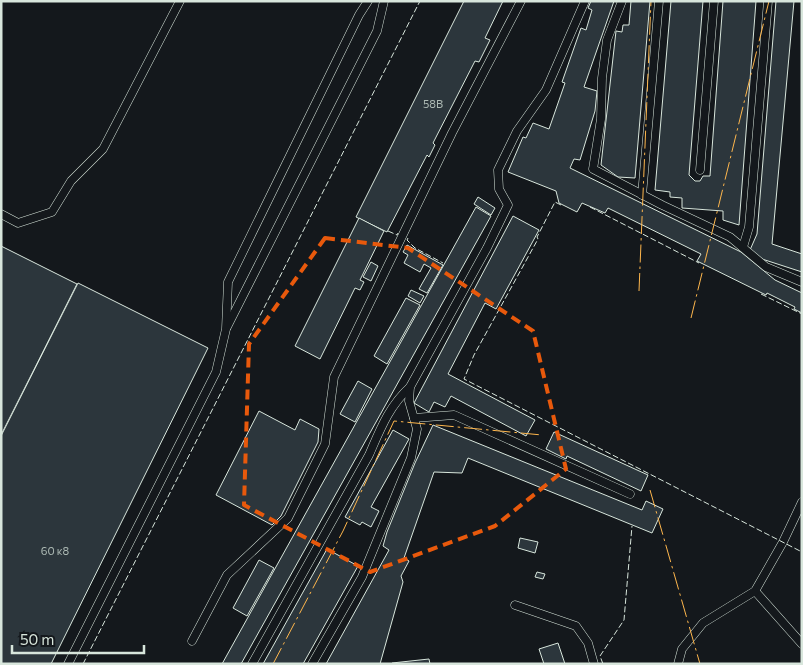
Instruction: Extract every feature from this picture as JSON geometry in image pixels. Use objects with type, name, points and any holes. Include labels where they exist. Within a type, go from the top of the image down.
[{"type":"lane","points":[[1,214],[18,223],[52,212],[70,181],[103,149],[180,1]]},
{"type":"lane","points":[[68,664],[216,372],[226,328],[228,282],[359,15],[368,1]]},
{"type":"lane","points":[[226,328],[377,30],[384,1]]},
{"type":"lane","points":[[192,641],[227,575],[288,518],[325,444],[334,377],[452,133],[521,1]]},
{"type":"lane","points":[[252,664],[369,455],[396,400],[410,387],[488,248],[508,205],[499,189],[498,170],[517,131],[546,90],[585,1]]},
{"type":"lane","points":[[622,1],[607,40],[593,169],[730,237],[743,247],[751,257],[766,267],[802,282]]},
{"type":"lane","points":[[642,194],[659,1]]},
{"type":"lane","points":[[700,170],[714,1]]},
{"type":"lane","points":[[743,247],[749,227],[768,1]]},
{"type":"lane","points":[[312,664],[362,577],[411,458],[417,429],[409,401],[410,387]]},
{"type":"lane","points":[[414,418],[454,415],[630,494]]},
{"type":"lane","points":[[678,664],[682,649],[703,623],[755,591],[783,542],[802,502]]},
{"type":"lane","points":[[755,591],[802,644]]},
{"type":"lane","points":[[515,605],[576,626],[588,643],[594,664]]},
{"type":"highlighted area","points":[[325,238],[408,248],[533,331],[566,469],[495,526],[370,572],[244,505],[249,344]]},
{"type":"building","points":[[464,1],[503,1],[485,38],[490,40],[479,62],[475,61],[433,143],[435,145],[429,157],[427,155],[387,232],[356,217]]},
{"type":"building","points":[[591,1],[614,1],[584,87],[597,91],[595,111],[580,160],[574,159],[570,168],[741,252],[775,280],[802,293],[802,313],[794,309],[795,307],[767,293],[766,295],[697,261],[701,254],[608,208],[605,213],[582,203],[577,212],[559,203],[556,191],[508,172],[523,137],[526,138],[533,123],[549,129],[565,83],[562,82],[581,28],[586,30],[592,10],[588,8]]},
{"type":"building","points":[[631,1],[650,1],[635,178],[618,177],[601,165],[616,31],[622,32],[623,25],[629,25]]},
{"type":"building","points":[[671,1],[703,1],[689,175],[695,181],[700,181],[703,176],[710,176],[723,1],[756,1],[739,225],[723,220],[723,211],[682,208],[682,198],[670,197],[670,192],[655,190]]},
{"type":"building","points":[[776,1],[794,1],[772,244],[802,254],[802,272],[762,259],[750,250],[757,234]]},
{"type":"building","points":[[478,197],[495,208],[491,215],[474,204]]},
{"type":"building","points":[[476,207],[491,216],[241,664],[222,664]]},
{"type":"building","points":[[513,216],[539,230],[496,309],[485,303],[448,374],[535,420],[526,436],[451,396],[445,407],[434,402],[429,412],[414,403]]},
{"type":"building","points":[[359,218],[384,231],[360,280],[364,282],[360,290],[355,288],[320,359],[295,346]]},
{"type":"building","points":[[407,245],[443,265],[427,293],[419,289],[431,268],[424,264],[420,272],[404,263],[408,255],[403,252]]},
{"type":"building","points":[[1,246],[77,284],[1,435]]},
{"type":"building","points":[[371,262],[378,266],[371,281],[363,277]]},
{"type":"building","points":[[78,283],[208,348],[51,664],[1,664],[1,436]]},
{"type":"building","points":[[411,290],[424,296],[420,303],[408,296]]},
{"type":"building","points":[[406,298],[420,305],[387,364],[374,356]]},
{"type":"building","points":[[358,381],[372,389],[355,422],[340,414]]},
{"type":"building","points":[[259,411],[295,430],[300,419],[319,429],[318,442],[281,516],[272,525],[216,495]]},
{"type":"building","points":[[433,425],[642,510],[646,501],[663,509],[652,533],[468,458],[462,473],[434,472],[404,558],[409,561],[401,576],[403,582],[380,664],[326,664],[389,550],[383,546],[387,532],[415,463]]},
{"type":"building","points":[[393,430],[409,439],[371,507],[379,511],[371,527],[362,522],[360,525],[345,517]]},
{"type":"building","points":[[554,432],[648,475],[641,491],[567,456],[566,459],[546,449]]},
{"type":"building","points":[[520,538],[538,542],[535,553],[518,548]]},
{"type":"building","points":[[327,549],[358,566],[303,664],[263,664]]},
{"type":"building","points":[[259,560],[274,568],[247,616],[233,608]]},
{"type":"building","points":[[537,572],[545,574],[543,579],[535,577]]},
{"type":"building","points":[[558,643],[565,664],[544,664],[539,649]]},
{"type":"building","points":[[429,659],[430,664],[392,664],[392,663]]},
{"type":"fence","points":[[83,664],[420,1]]},
{"type":"fence","points":[[561,205],[555,202],[537,237],[538,239],[474,355],[464,379],[802,552]]},
{"type":"fence","points":[[590,207],[699,263]]},
{"type":"fence","points":[[388,231],[397,235],[398,233]]},
{"type":"fence","points":[[408,238],[407,240],[415,248],[443,263]]},
{"type":"fence","points":[[761,294],[802,314]]},
{"type":"fence","points":[[603,664],[600,656],[624,620],[632,526]]},
{"type":"power","points":[[639,291],[651,1]]},
{"type":"power","points":[[691,318],[769,1]]},
{"type":"power","points":[[273,664],[343,531],[394,421],[542,435]]},
{"type":"power","points":[[650,490],[700,664]]}]
